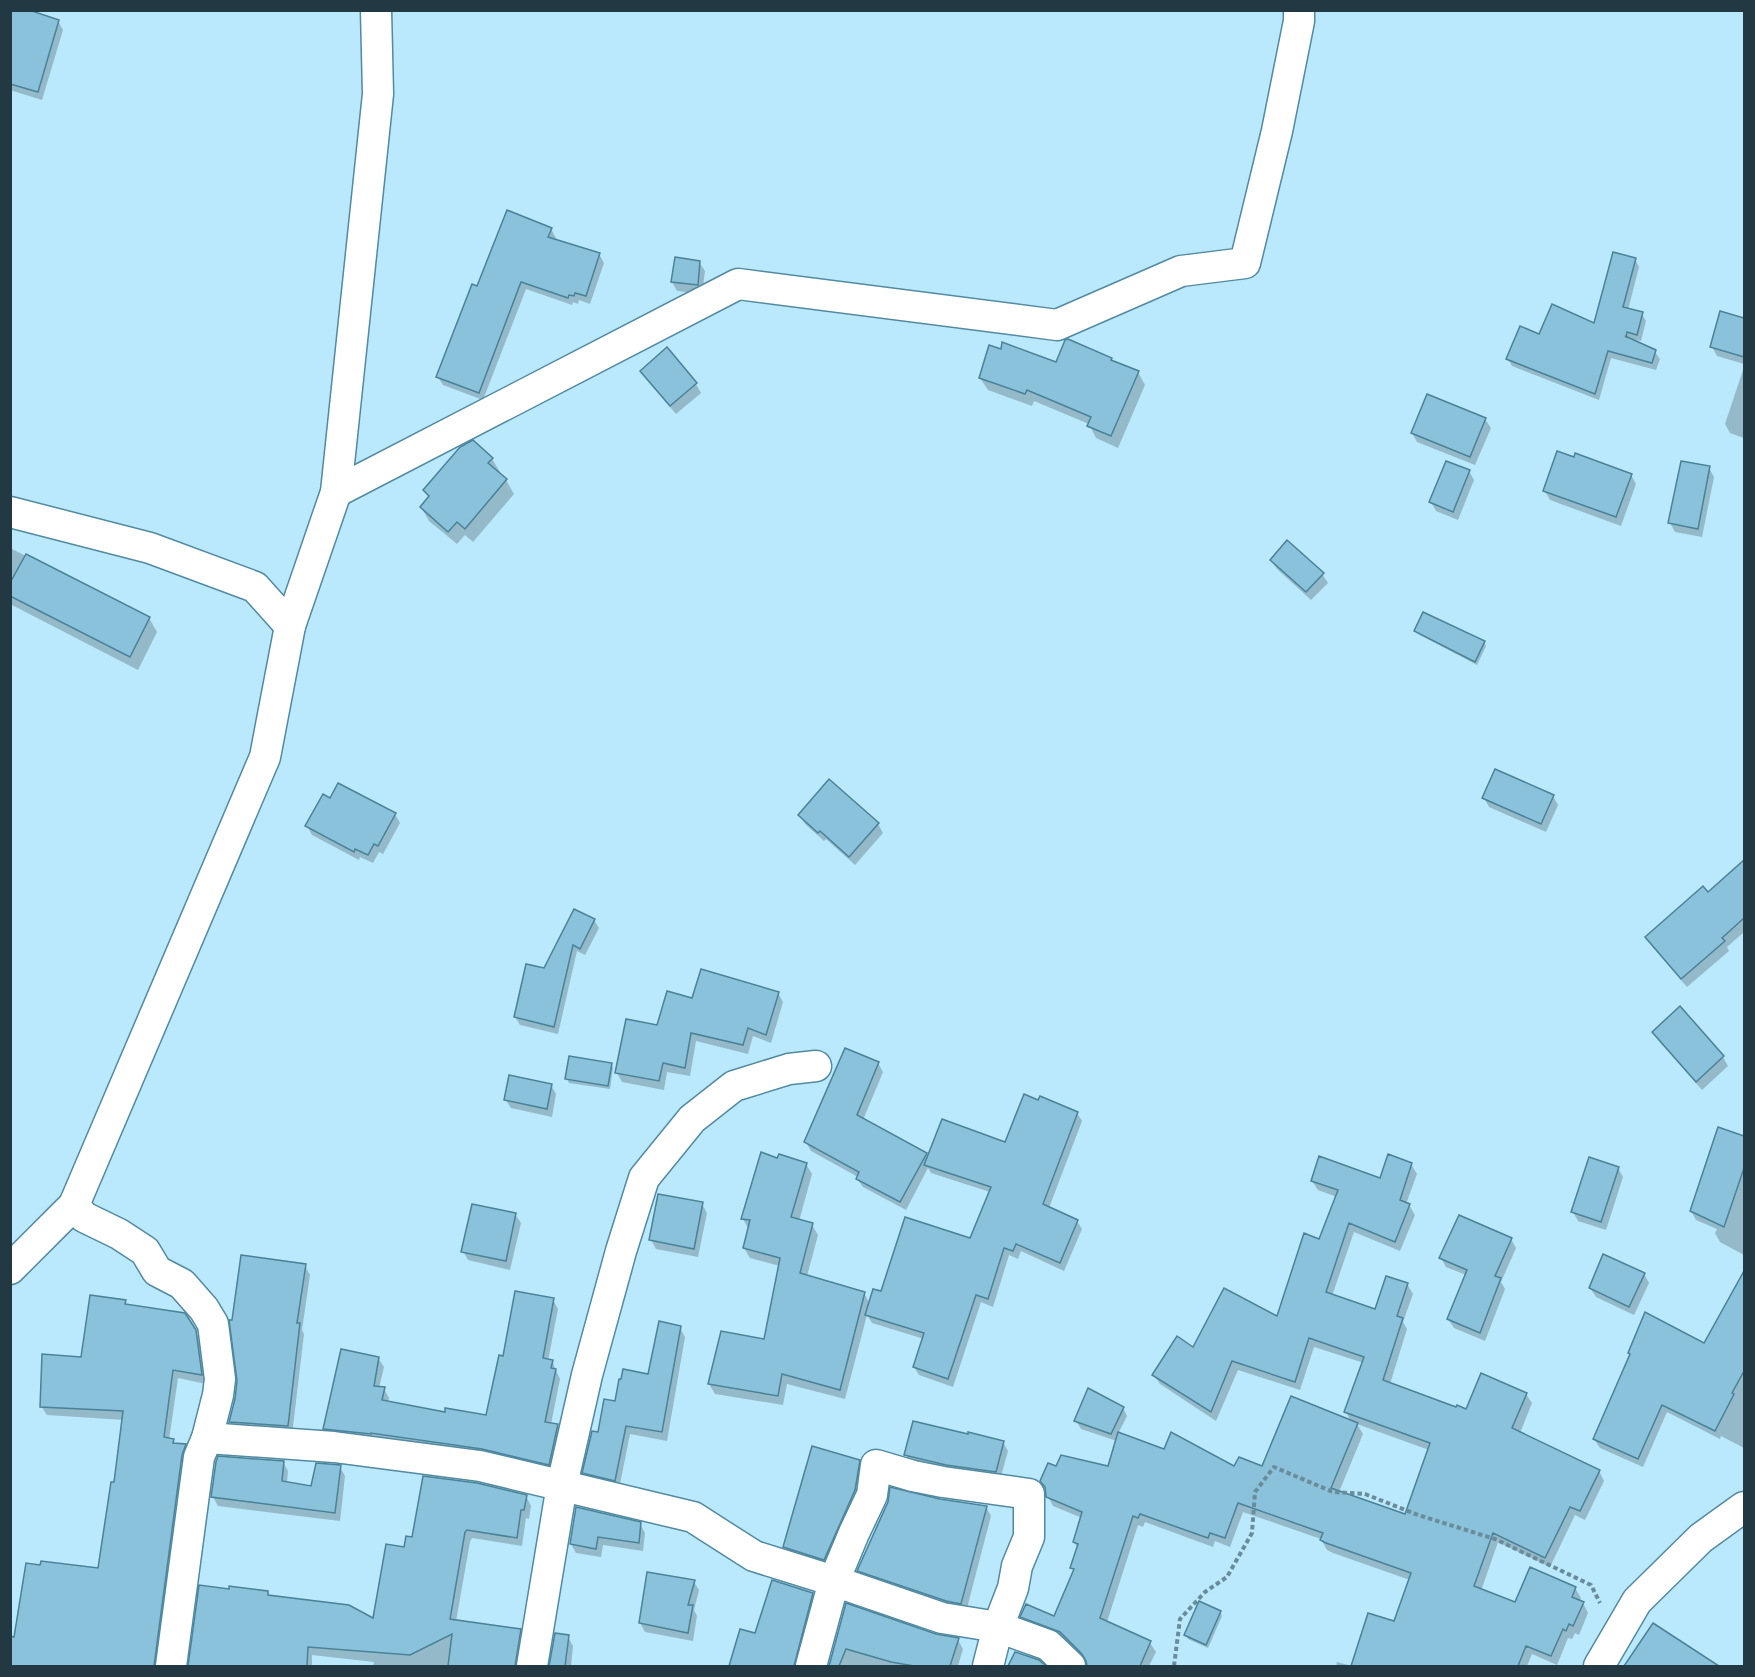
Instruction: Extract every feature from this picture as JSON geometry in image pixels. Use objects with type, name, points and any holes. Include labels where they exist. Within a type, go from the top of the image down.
[{"type":"street","points":[[10,1269],[74,1205],[266,757],[290,626],[336,492],[378,94],[376,10]]},
{"type":"street","points":[[336,492],[738,284],[1057,325],[1181,271],[1245,263],[1277,131],[1299,21],[1299,10]]},
{"type":"street","points":[[10,512],[150,548],[255,587],[290,626]]},
{"type":"street","points":[[532,1666],[562,1485],[590,1364],[644,1178],[692,1119],[734,1086],[789,1069],[816,1066]]},
{"type":"street","points":[[74,1205],[84,1217],[119,1234],[145,1251],[158,1271],[182,1284],[204,1309],[213,1324],[220,1379],[207,1437],[199,1457],[171,1666]]},
{"type":"street","points":[[207,1437],[334,1447],[480,1466],[693,1517],[754,1556],[942,1618],[998,1627],[1048,1645],[1070,1666]]},
{"type":"street","points":[[811,1666],[834,1581],[872,1495],[876,1465],[944,1482],[1029,1494],[1029,1537],[1017,1566],[988,1666]]},
{"type":"street","points":[[1599,1666],[1637,1601],[1701,1538],[1744,1507]]},
{"type":"path","points":[[1174,1666],[1180,1619],[1205,1592],[1227,1577],[1252,1533],[1255,1492],[1274,1467],[1333,1492],[1365,1494],[1418,1515],[1495,1539],[1591,1585],[1617,1636]]},
{"type":"building","points":[[10,10],[29,10],[59,20],[38,92],[10,84]]},
{"type":"building","points":[[507,210],[552,228],[548,237],[600,253],[586,296],[575,293],[574,296],[569,295],[568,298],[521,282],[479,393],[436,377],[472,284],[477,286]]},
{"type":"building","points":[[1613,252],[1636,258],[1623,307],[1643,312],[1637,335],[1627,332],[1626,336],[1656,350],[1652,363],[1608,351],[1595,394],[1506,359],[1520,326],[1539,334],[1552,304],[1594,323]]},
{"type":"building","points":[[675,257],[700,261],[698,285],[671,282]]},
{"type":"building","points":[[1720,311],[1744,318],[1744,357],[1710,347]]},
{"type":"building","points":[[1068,339],[1139,371],[1111,436],[1087,426],[1091,417],[1027,390],[1025,394],[979,378],[989,345],[1001,349],[1002,342],[1056,362],[1065,340]]},
{"type":"building","points":[[667,347],[697,383],[670,406],[640,371]]},
{"type":"building","points":[[1427,394],[1486,418],[1470,457],[1411,433]]},
{"type":"building","points":[[473,440],[493,458],[488,463],[507,479],[465,529],[457,522],[448,532],[420,507],[429,496],[423,490],[460,447]]},
{"type":"building","points":[[1557,451],[1574,457],[1575,453],[1632,474],[1616,517],[1543,491]]},
{"type":"building","points":[[1446,461],[1470,470],[1453,512],[1429,502]]},
{"type":"building","points":[[1681,461],[1710,466],[1698,529],[1668,523]]},
{"type":"building","points":[[1287,540],[1324,573],[1306,592],[1270,560]]},
{"type":"building","points":[[26,554],[150,617],[130,657],[10,596],[10,583]]},
{"type":"building","points":[[1423,612],[1485,641],[1475,662],[1414,631]]},
{"type":"building","points":[[1495,769],[1554,795],[1541,824],[1482,798]]},
{"type":"building","points":[[829,779],[879,823],[849,857],[798,815]]},
{"type":"building","points":[[338,783],[396,813],[378,846],[374,844],[368,855],[355,849],[354,852],[305,826],[323,794],[330,798]]},
{"type":"building","points":[[1744,860],[1744,918],[1722,938],[1725,941],[1681,979],[1645,937],[1703,886],[1708,892]]},
{"type":"building","points":[[574,909],[595,919],[580,949],[573,945],[554,1027],[514,1017],[526,964],[544,968]]},
{"type":"building","points":[[701,969],[779,992],[766,1035],[748,1028],[743,1045],[691,1033],[685,1068],[663,1063],[659,1081],[615,1073],[626,1019],[657,1025],[667,991],[692,998]]},
{"type":"building","points":[[1680,1006],[1724,1056],[1696,1082],[1652,1032]]},
{"type":"building","points":[[845,1048],[879,1062],[857,1115],[927,1153],[900,1202],[856,1179],[859,1172],[804,1142]]},
{"type":"building","points":[[569,1056],[612,1063],[608,1086],[565,1079]]},
{"type":"building","points":[[509,1075],[552,1084],[547,1109],[504,1100]]},
{"type":"building","points":[[1024,1094],[1038,1100],[1040,1096],[1078,1112],[1043,1204],[1078,1220],[1060,1263],[1016,1244],[1013,1251],[1004,1248],[988,1299],[976,1295],[948,1379],[913,1367],[924,1333],[865,1315],[873,1289],[881,1291],[905,1217],[970,1238],[991,1187],[924,1165],[942,1119],[1005,1142]]},
{"type":"building","points":[[1718,1127],[1744,1136],[1744,1168],[1724,1227],[1690,1211]]},
{"type":"building","points":[[761,1152],[777,1158],[779,1154],[807,1163],[791,1217],[813,1223],[800,1273],[865,1292],[840,1390],[782,1374],[778,1396],[708,1384],[721,1331],[764,1339],[780,1258],[743,1248],[750,1220],[741,1219]]},
{"type":"building","points":[[1388,1154],[1412,1163],[1400,1200],[1410,1204],[1395,1242],[1349,1223],[1326,1292],[1375,1309],[1386,1276],[1408,1283],[1397,1316],[1403,1318],[1383,1380],[1466,1409],[1481,1373],[1527,1393],[1512,1428],[1600,1470],[1580,1511],[1570,1507],[1545,1558],[1493,1533],[1474,1586],[1515,1602],[1530,1567],[1576,1587],[1572,1597],[1584,1602],[1573,1626],[1569,1624],[1566,1631],[1563,1629],[1551,1656],[1526,1646],[1518,1666],[1351,1666],[1368,1613],[1394,1621],[1411,1573],[1326,1543],[1320,1540],[1323,1533],[1238,1503],[1225,1538],[1210,1533],[1208,1538],[1140,1514],[1138,1518],[1133,1516],[1100,1618],[1151,1641],[1140,1666],[1087,1666],[1082,1654],[1060,1632],[1020,1617],[1026,1604],[1054,1616],[1074,1569],[1070,1568],[1078,1544],[1073,1542],[1082,1512],[1046,1497],[1045,1487],[1040,1481],[1048,1463],[1056,1466],[1061,1455],[1108,1466],[1118,1432],[1164,1449],[1171,1432],[1234,1466],[1239,1457],[1262,1466],[1291,1396],[1358,1423],[1331,1488],[1405,1514],[1430,1443],[1344,1412],[1364,1357],[1309,1338],[1295,1382],[1232,1361],[1211,1412],[1152,1375],[1177,1336],[1193,1347],[1224,1288],[1277,1316],[1304,1233],[1319,1239],[1338,1190],[1311,1181],[1319,1156],[1380,1178]]},
{"type":"building","points":[[1589,1157],[1619,1167],[1601,1222],[1571,1212]]},
{"type":"building","points":[[658,1194],[703,1202],[694,1249],[649,1240]]},
{"type":"building","points":[[472,1204],[516,1213],[506,1261],[461,1252]]},
{"type":"building","points":[[1459,1215],[1512,1238],[1495,1276],[1501,1278],[1480,1333],[1447,1319],[1467,1270],[1439,1258]]},
{"type":"building","points":[[1603,1254],[1645,1273],[1629,1307],[1589,1288]]},
{"type":"building","points":[[241,1255],[306,1264],[297,1323],[300,1323],[288,1426],[229,1422],[237,1381],[229,1320],[232,1320]]},
{"type":"building","points":[[1744,1271],[1744,1371],[1715,1431],[1662,1405],[1638,1459],[1593,1439],[1630,1354],[1628,1353],[1645,1312],[1704,1343]]},
{"type":"building","points":[[515,1291],[554,1298],[543,1358],[553,1360],[551,1368],[556,1369],[545,1422],[558,1424],[549,1465],[482,1449],[371,1433],[323,1429],[341,1349],[379,1357],[374,1386],[385,1387],[382,1400],[445,1412],[445,1408],[486,1415],[499,1355],[503,1356]]},
{"type":"building","points":[[90,1295],[126,1300],[125,1304],[185,1313],[196,1330],[202,1375],[173,1370],[164,1437],[174,1439],[173,1443],[186,1444],[182,1455],[154,1666],[10,1666],[10,1636],[14,1637],[26,1563],[40,1565],[41,1561],[98,1568],[111,1482],[114,1482],[123,1411],[40,1407],[42,1354],[81,1357]]},
{"type":"building","points":[[659,1321],[681,1326],[662,1432],[626,1426],[615,1481],[582,1473],[592,1431],[598,1432],[604,1399],[615,1401],[623,1369],[648,1374]]},
{"type":"building","points":[[1088,1388],[1124,1407],[1111,1434],[1074,1421]]},
{"type":"building","points":[[913,1421],[1004,1441],[996,1472],[946,1465],[904,1455]]},
{"type":"building","points":[[812,1446],[860,1460],[855,1490],[824,1560],[783,1547]]},
{"type":"building","points":[[218,1456],[284,1461],[282,1481],[311,1486],[316,1463],[341,1465],[335,1513],[211,1497]]},
{"type":"building","points":[[423,1476],[477,1483],[527,1495],[524,1510],[521,1510],[517,1538],[467,1530],[465,1532],[450,1619],[521,1629],[515,1666],[448,1666],[452,1634],[410,1655],[308,1647],[307,1666],[188,1666],[199,1585],[268,1591],[268,1595],[349,1605],[373,1618],[386,1544],[404,1547],[406,1536],[412,1537]]},
{"type":"building","points":[[890,1487],[940,1499],[987,1506],[961,1604],[857,1571],[888,1502]]},
{"type":"building","points":[[576,1507],[641,1522],[639,1543],[598,1537],[596,1549],[570,1544]]},
{"type":"building","points":[[647,1572],[695,1580],[688,1605],[693,1605],[688,1633],[639,1623]]},
{"type":"building","points":[[772,1580],[813,1593],[794,1666],[729,1666],[740,1629],[755,1633]]},
{"type":"building","points":[[1199,1601],[1221,1611],[1206,1645],[1184,1635]]},
{"type":"building","points":[[846,1603],[936,1634],[959,1638],[950,1666],[914,1666],[846,1649],[839,1666],[829,1666]]},
{"type":"building","points":[[1653,1623],[1719,1666],[1624,1666]]},
{"type":"building","points":[[555,1633],[569,1635],[565,1666],[549,1666]]},
{"type":"building","points":[[1015,1652],[1039,1660],[1046,1666],[1008,1666]]}]
